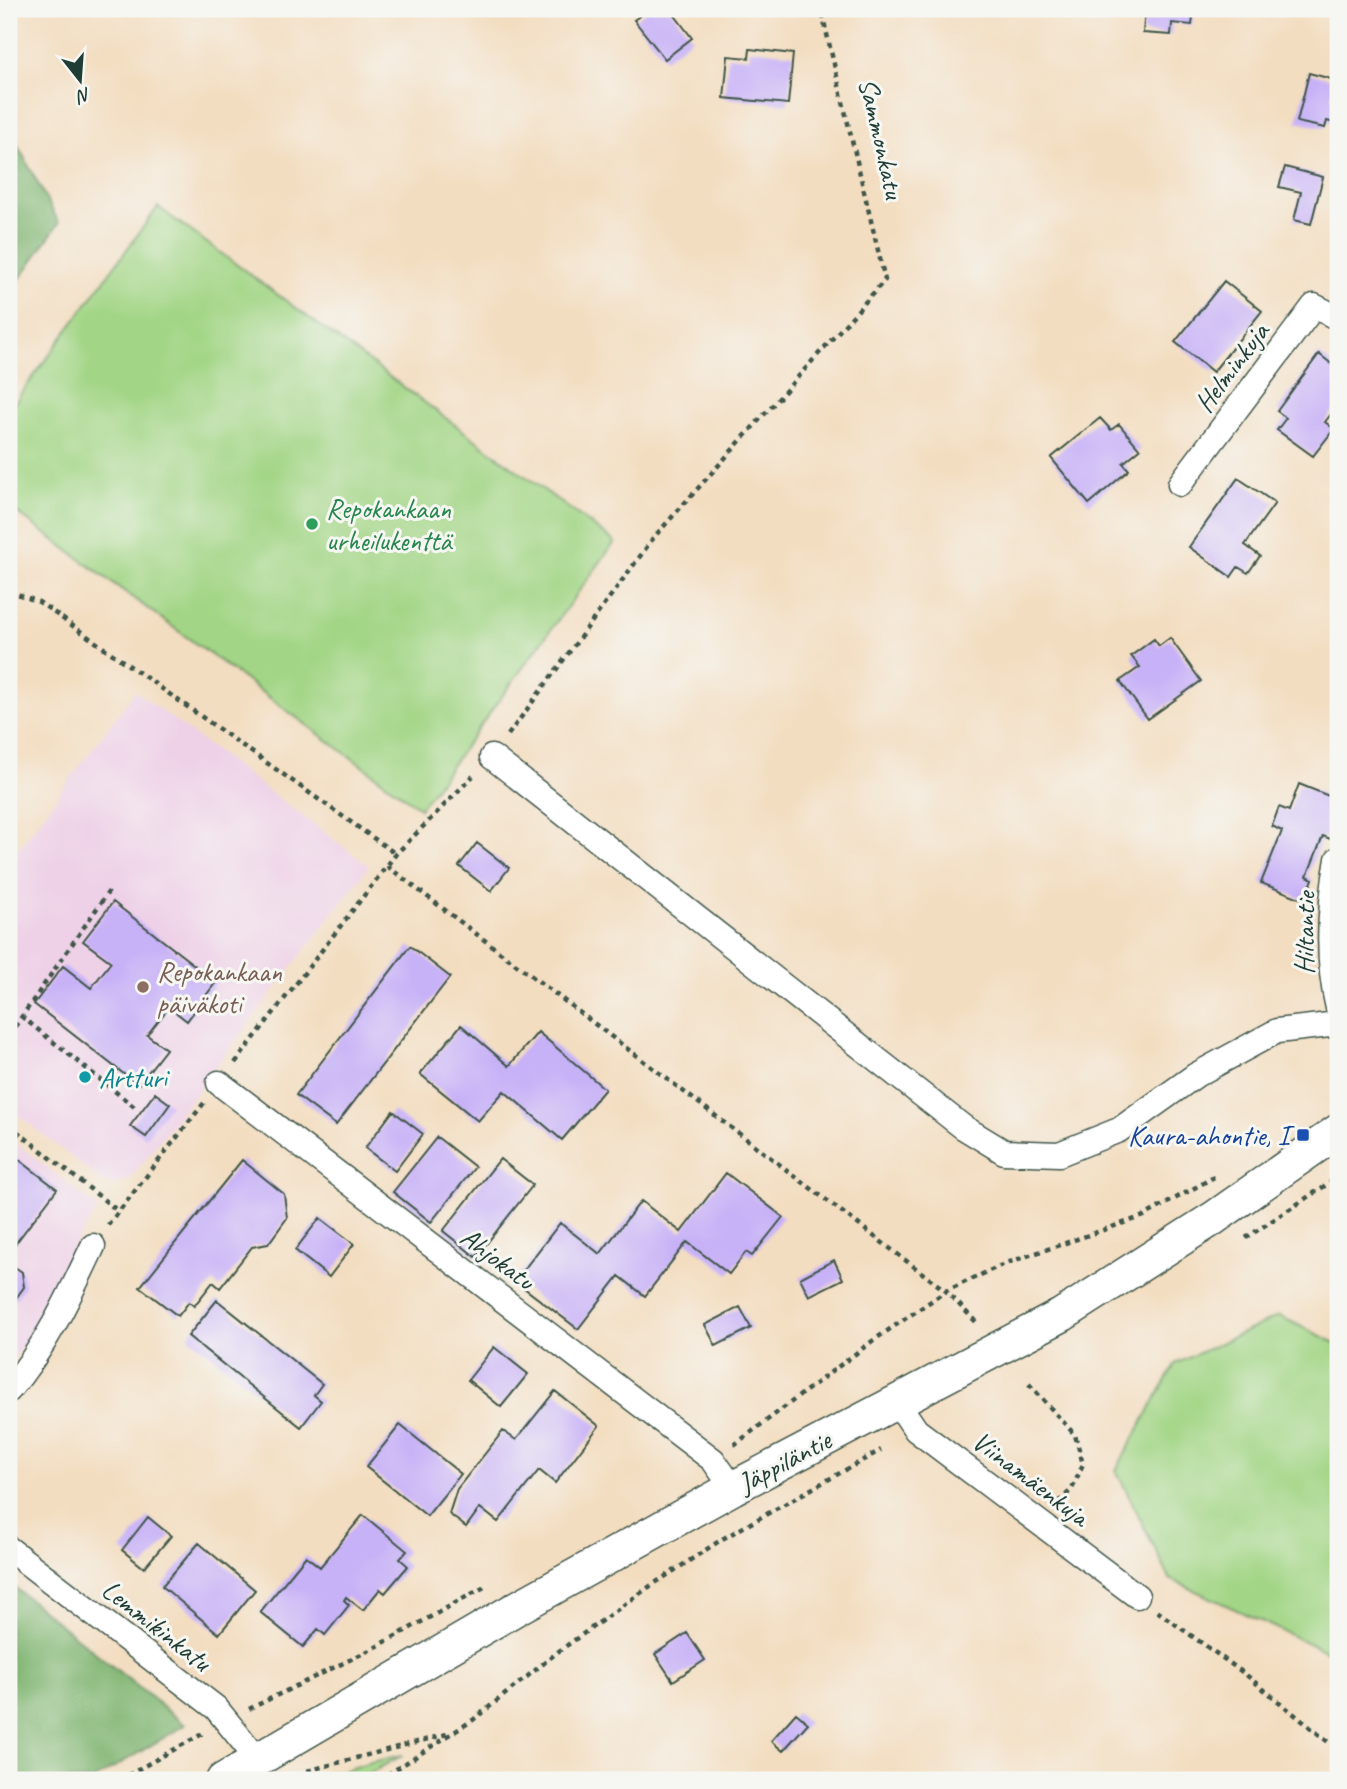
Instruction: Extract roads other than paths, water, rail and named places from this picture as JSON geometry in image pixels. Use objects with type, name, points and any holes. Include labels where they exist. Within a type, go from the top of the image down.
[{"type":"main road","name":"Jäppiläntie","points":[[223,1780],[517,1608],[733,1488],[1062,1315],[1214,1218],[1338,1131]]},
{"type":"street","name":"Helminkuja","points":[[1180,484],[1314,306],[1338,318]]},
{"type":"street","points":[[492,757],[963,1127],[1004,1152],[1059,1154],[1119,1130],[1196,1075],[1277,1031],[1338,1024]]},
{"type":"street","name":"Hiltantie","points":[[1338,859],[1329,910],[1333,987],[1338,1008]]},
{"type":"street","name":"Ahjokatu","points":[[219,1083],[713,1460],[733,1488]]},
{"type":"street","points":[[9,1390],[27,1369],[57,1322],[93,1246]]},
{"type":"street","name":"Viinamäenkuja","points":[[897,1402],[916,1430],[1137,1596]]},
{"type":"street","name":"Lemmikinkatu","points":[[9,1549],[216,1708],[229,1720],[258,1760]]},
{"type":"place","name":"Repokankaan urheilukenttä","points":[[312,524]]},
{"type":"place","name":"Repokankaan päiväkoti","points":[[143,987]]},
{"type":"place","name":"Artturi","points":[[85,1077]]},
{"type":"place","name":"Kaura-ahontie, I","points":[[1303,1135]]}]
